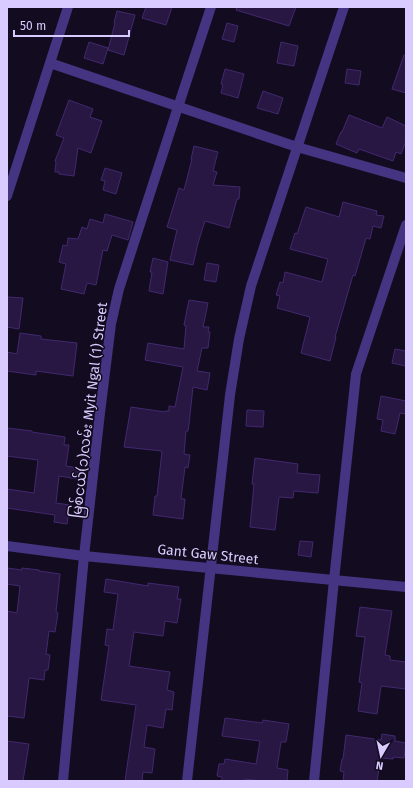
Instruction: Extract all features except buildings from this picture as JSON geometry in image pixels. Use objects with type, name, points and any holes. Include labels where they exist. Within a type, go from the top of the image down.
[{"type":"street","points":[[7,196],[68,7]]},
{"type":"street","name":"မြစ်ငယ်(၁)လမ်း Myit Ngal (1) Street","points":[[63,781],[84,556],[111,324],[120,289],[211,7]]},
{"type":"street","points":[[187,781],[230,395],[239,339],[251,286],[344,7]]},
{"type":"street","points":[[50,63],[297,147],[406,178]]},
{"type":"street","points":[[314,781],[356,374],[406,225]]},
{"type":"street","name":"Gant Gaw Street","points":[[7,546],[84,556],[210,569],[406,587]]}]
